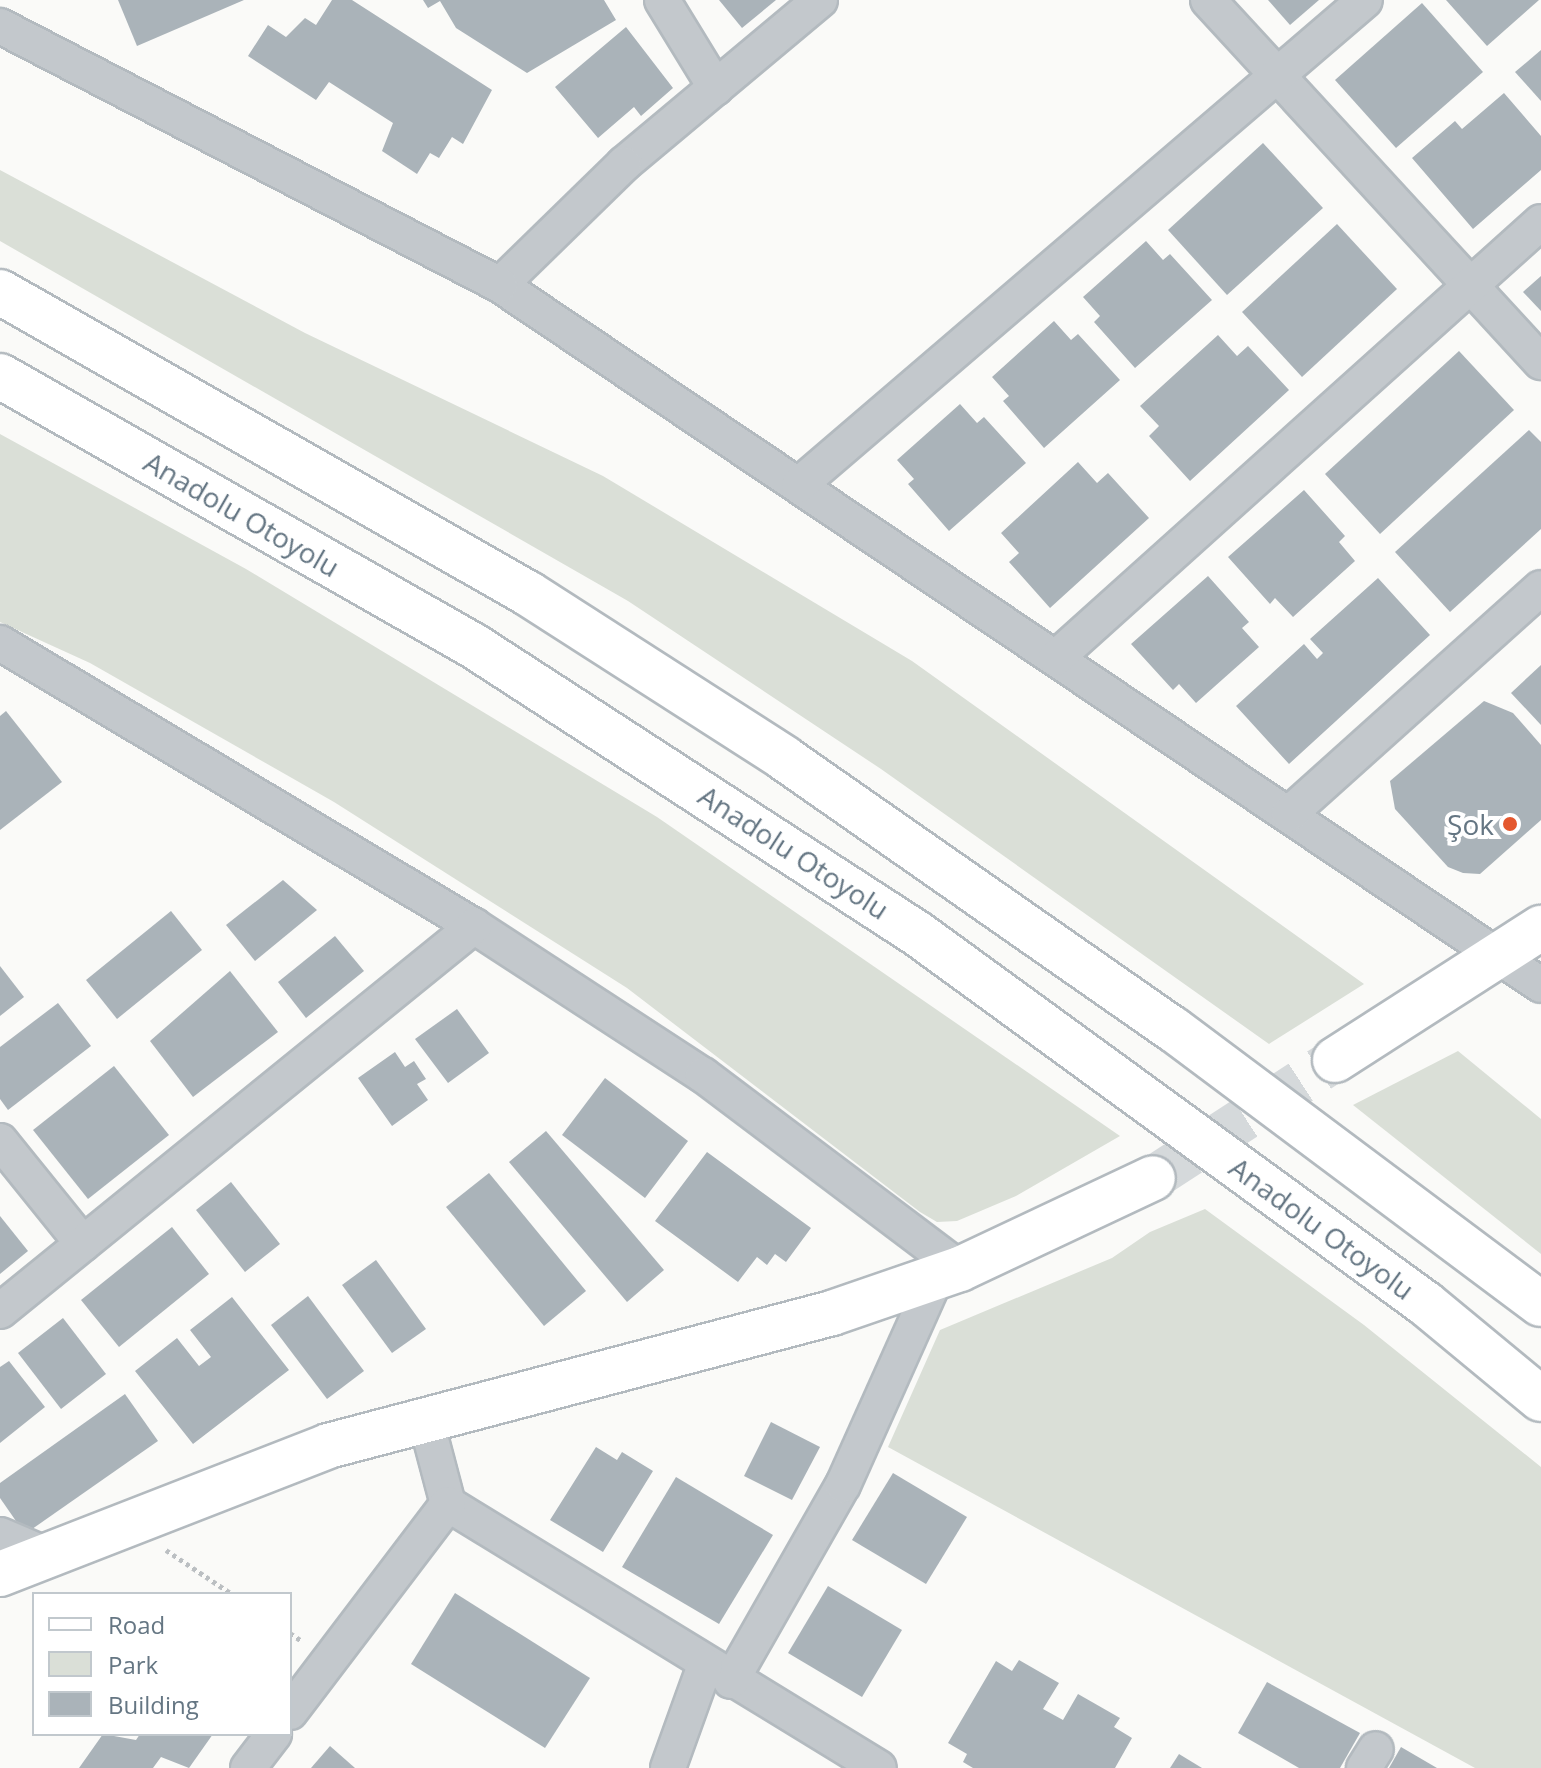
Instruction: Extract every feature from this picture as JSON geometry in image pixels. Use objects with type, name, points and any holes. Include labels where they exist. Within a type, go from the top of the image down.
[{"type":"main road","points":[[0,292],[529,594],[784,758],[1186,1038],[1541,1304]]},
{"type":"main road","name":"Anadolu Otoyolu","points":[[0,376],[474,646],[918,934],[1426,1304],[1541,1399]]},
{"type":"main road","points":[[1335,1060],[1502,959],[1541,928]]},
{"type":"main road","points":[[0,1574],[254,1470],[425,1417],[832,1313],[948,1273],[1153,1178]]},
{"type":"street","points":[[662,0],[716,88]]},
{"type":"street","points":[[500,285],[624,164],[820,0]]},
{"type":"street","points":[[1208,0],[1541,362]]},
{"type":"street","points":[[799,485],[1365,0]]},
{"type":"street","points":[[0,26],[500,285],[647,390],[799,485],[1541,985]]},
{"type":"street","points":[[1056,658],[1541,222]]},
{"type":"street","points":[[1289,814],[1541,588]]},
{"type":"street","points":[[0,643],[474,926],[703,1075],[948,1273],[843,1485],[718,1673],[668,1768]]},
{"type":"street","points":[[0,1311],[474,926]]},
{"type":"street","points":[[0,1141],[83,1244]]},
{"type":"street","points":[[425,1417],[448,1504],[718,1673],[879,1768]]},
{"type":"street","points":[[292,1709],[448,1504]]},
{"type":"street","points":[[0,1535],[45,1554]]},
{"type":"street","points":[[248,1768],[272,1736]]},
{"type":"path","points":[[124,1522],[229,1592]]},
{"type":"green space","points":[[0,170],[305,333],[603,476],[912,661],[1364,984],[1269,1044],[881,769],[628,601],[0,241]]},
{"type":"green space","points":[[0,434],[246,569],[657,817],[1120,1136],[1016,1196],[957,1221],[937,1222],[920,1212],[627,988],[334,802],[90,663],[0,622]]},
{"type":"green space","points":[[1458,1051],[1541,1119],[1541,1254],[1353,1105]]},
{"type":"green space","points":[[1205,1209],[1364,1325],[1541,1467],[1541,1768],[1475,1768],[888,1447],[940,1330],[1112,1258],[1150,1232]]},
{"type":"building","points":[[118,0],[244,0],[137,46]]},
{"type":"building","points":[[332,0],[352,0],[492,90],[463,144],[452,137],[439,158],[430,153],[417,174],[382,151],[393,123],[329,82],[316,100],[248,56],[268,25],[286,37],[305,18],[316,25]]},
{"type":"building","points":[[423,0],[604,0],[616,20],[527,73],[456,28],[440,1],[428,8]]},
{"type":"building","points":[[719,0],[776,0],[742,28]]},
{"type":"building","points":[[1268,0],[1319,0],[1290,25]]},
{"type":"building","points":[[1446,0],[1539,0],[1487,46]]},
{"type":"building","points":[[1422,3],[1483,72],[1396,148],[1335,80]]},
{"type":"building","points":[[626,27],[673,88],[641,116],[634,107],[598,138],[555,87]]},
{"type":"building","points":[[1541,50],[1541,101],[1515,72]]},
{"type":"building","points":[[1504,93],[1541,136],[1541,170],[1473,229],[1412,158],[1455,121],[1462,129]]},
{"type":"building","points":[[1263,143],[1323,208],[1227,295],[1168,230]]},
{"type":"building","points":[[1337,224],[1397,289],[1302,377],[1242,312]]},
{"type":"building","points":[[1146,241],[1163,260],[1170,254],[1212,300],[1135,368],[1094,322],[1100,316],[1083,297]]},
{"type":"building","points":[[1541,276],[1541,311],[1523,292]]},
{"type":"building","points":[[1054,321],[1071,340],[1078,334],[1120,380],[1044,448],[1003,401],[1009,396],[992,377]]},
{"type":"building","points":[[1218,335],[1237,356],[1248,346],[1289,390],[1190,481],[1149,436],[1159,426],[1140,406]]},
{"type":"building","points":[[1459,351],[1514,410],[1380,534],[1325,474]]},
{"type":"building","points":[[960,404],[977,423],[984,417],[1026,463],[949,531],[908,484],[914,479],[897,460]]},
{"type":"building","points":[[1529,430],[1541,442],[1541,529],[1450,612],[1395,552]]},
{"type":"building","points":[[1078,462],[1097,483],[1108,473],[1149,518],[1050,608],[1009,562],[1019,553],[1001,533]]},
{"type":"building","points":[[1304,490],[1345,536],[1339,542],[1355,561],[1293,617],[1275,598],[1270,604],[1228,557]]},
{"type":"building","points":[[1208,576],[1249,622],[1242,628],[1259,647],[1196,703],[1179,684],[1173,690],[1131,644]]},
{"type":"building","points":[[1378,578],[1430,635],[1289,764],[1236,706],[1304,644],[1317,659],[1323,653],[1310,639]]},
{"type":"building","points":[[1541,665],[1541,725],[1511,693]]},
{"type":"building","points":[[1484,701],[1513,713],[1541,745],[1541,820],[1480,874],[1463,873],[1448,867],[1395,809],[1390,781]]},
{"type":"building","points":[[6,711],[62,782],[0,830],[0,716]]},
{"type":"building","points":[[283,880],[317,910],[255,961],[226,925]]},
{"type":"building","points":[[171,911],[202,950],[117,1019],[86,980]]},
{"type":"building","points":[[335,936],[364,971],[306,1018],[278,982]]},
{"type":"building","points":[[0,966],[24,997],[0,1016]]},
{"type":"building","points":[[230,971],[278,1032],[193,1097],[150,1041]]},
{"type":"building","points":[[58,1003],[91,1046],[8,1110],[0,1099],[0,1047]]},
{"type":"building","points":[[457,1009],[489,1053],[448,1083],[415,1039]]},
{"type":"building","points":[[395,1052],[405,1067],[414,1061],[426,1079],[417,1084],[428,1100],[392,1126],[358,1078]]},
{"type":"building","points":[[114,1066],[169,1135],[88,1199],[33,1130]]},
{"type":"building","points":[[605,1078],[688,1141],[645,1198],[562,1135]]},
{"type":"building","points":[[546,1131],[664,1270],[627,1302],[509,1162]]},
{"type":"building","points":[[707,1152],[811,1228],[786,1262],[775,1254],[767,1265],[757,1257],[738,1282],[655,1221]]},
{"type":"building","points":[[489,1173],[586,1291],[544,1326],[446,1207]]},
{"type":"building","points":[[231,1182],[280,1244],[245,1272],[196,1210]]},
{"type":"building","points":[[0,1216],[28,1251],[0,1274]]},
{"type":"building","points":[[172,1227],[209,1274],[119,1347],[81,1300]]},
{"type":"building","points":[[376,1260],[426,1329],[392,1353],[342,1285]]},
{"type":"building","points":[[308,1296],[364,1371],[327,1399],[271,1325]]},
{"type":"building","points":[[232,1297],[289,1370],[193,1444],[135,1371],[177,1338],[199,1366],[211,1357],[190,1330]]},
{"type":"building","points":[[63,1318],[106,1374],[61,1409],[18,1353]]},
{"type":"building","points":[[9,1361],[45,1407],[0,1443],[0,1367]]},
{"type":"building","points":[[125,1394],[158,1441],[25,1534],[0,1498],[0,1483]]},
{"type":"building","points":[[771,1422],[820,1447],[792,1500],[744,1476]]},
{"type":"building","points":[[596,1447],[617,1460],[622,1452],[653,1471],[603,1552],[550,1520]]},
{"type":"building","points":[[893,1473],[967,1517],[926,1584],[852,1540]]},
{"type":"building","points":[[676,1477],[773,1535],[719,1624],[622,1567]]},
{"type":"building","points":[[828,1586],[902,1630],[862,1697],[788,1653]]},
{"type":"building","points":[[455,1593],[590,1678],[545,1748],[411,1664]]},
{"type":"building","points":[[1019,1660],[1059,1683],[1043,1709],[1063,1720],[1078,1694],[1120,1718],[1114,1727],[1132,1738],[1115,1768],[973,1768],[963,1762],[967,1754],[948,1743],[996,1661],[1012,1671]]},
{"type":"building","points":[[1267,1682],[1360,1733],[1340,1768],[1299,1768],[1238,1733]]},
{"type":"building","points":[[102,1736],[136,1740],[139,1736],[212,1736],[189,1768],[161,1757],[153,1768],[79,1768]]},
{"type":"building","points":[[330,1746],[355,1768],[311,1768]]},
{"type":"building","points":[[1401,1747],[1437,1768],[1389,1768]]},
{"type":"building","points":[[1179,1754],[1202,1768],[1170,1768]]},
{"type":"tunnel","points":[[1153,1178],[1335,1060]]},
{"type":"place","name":"Şok","points":[[1510,824]]}]
